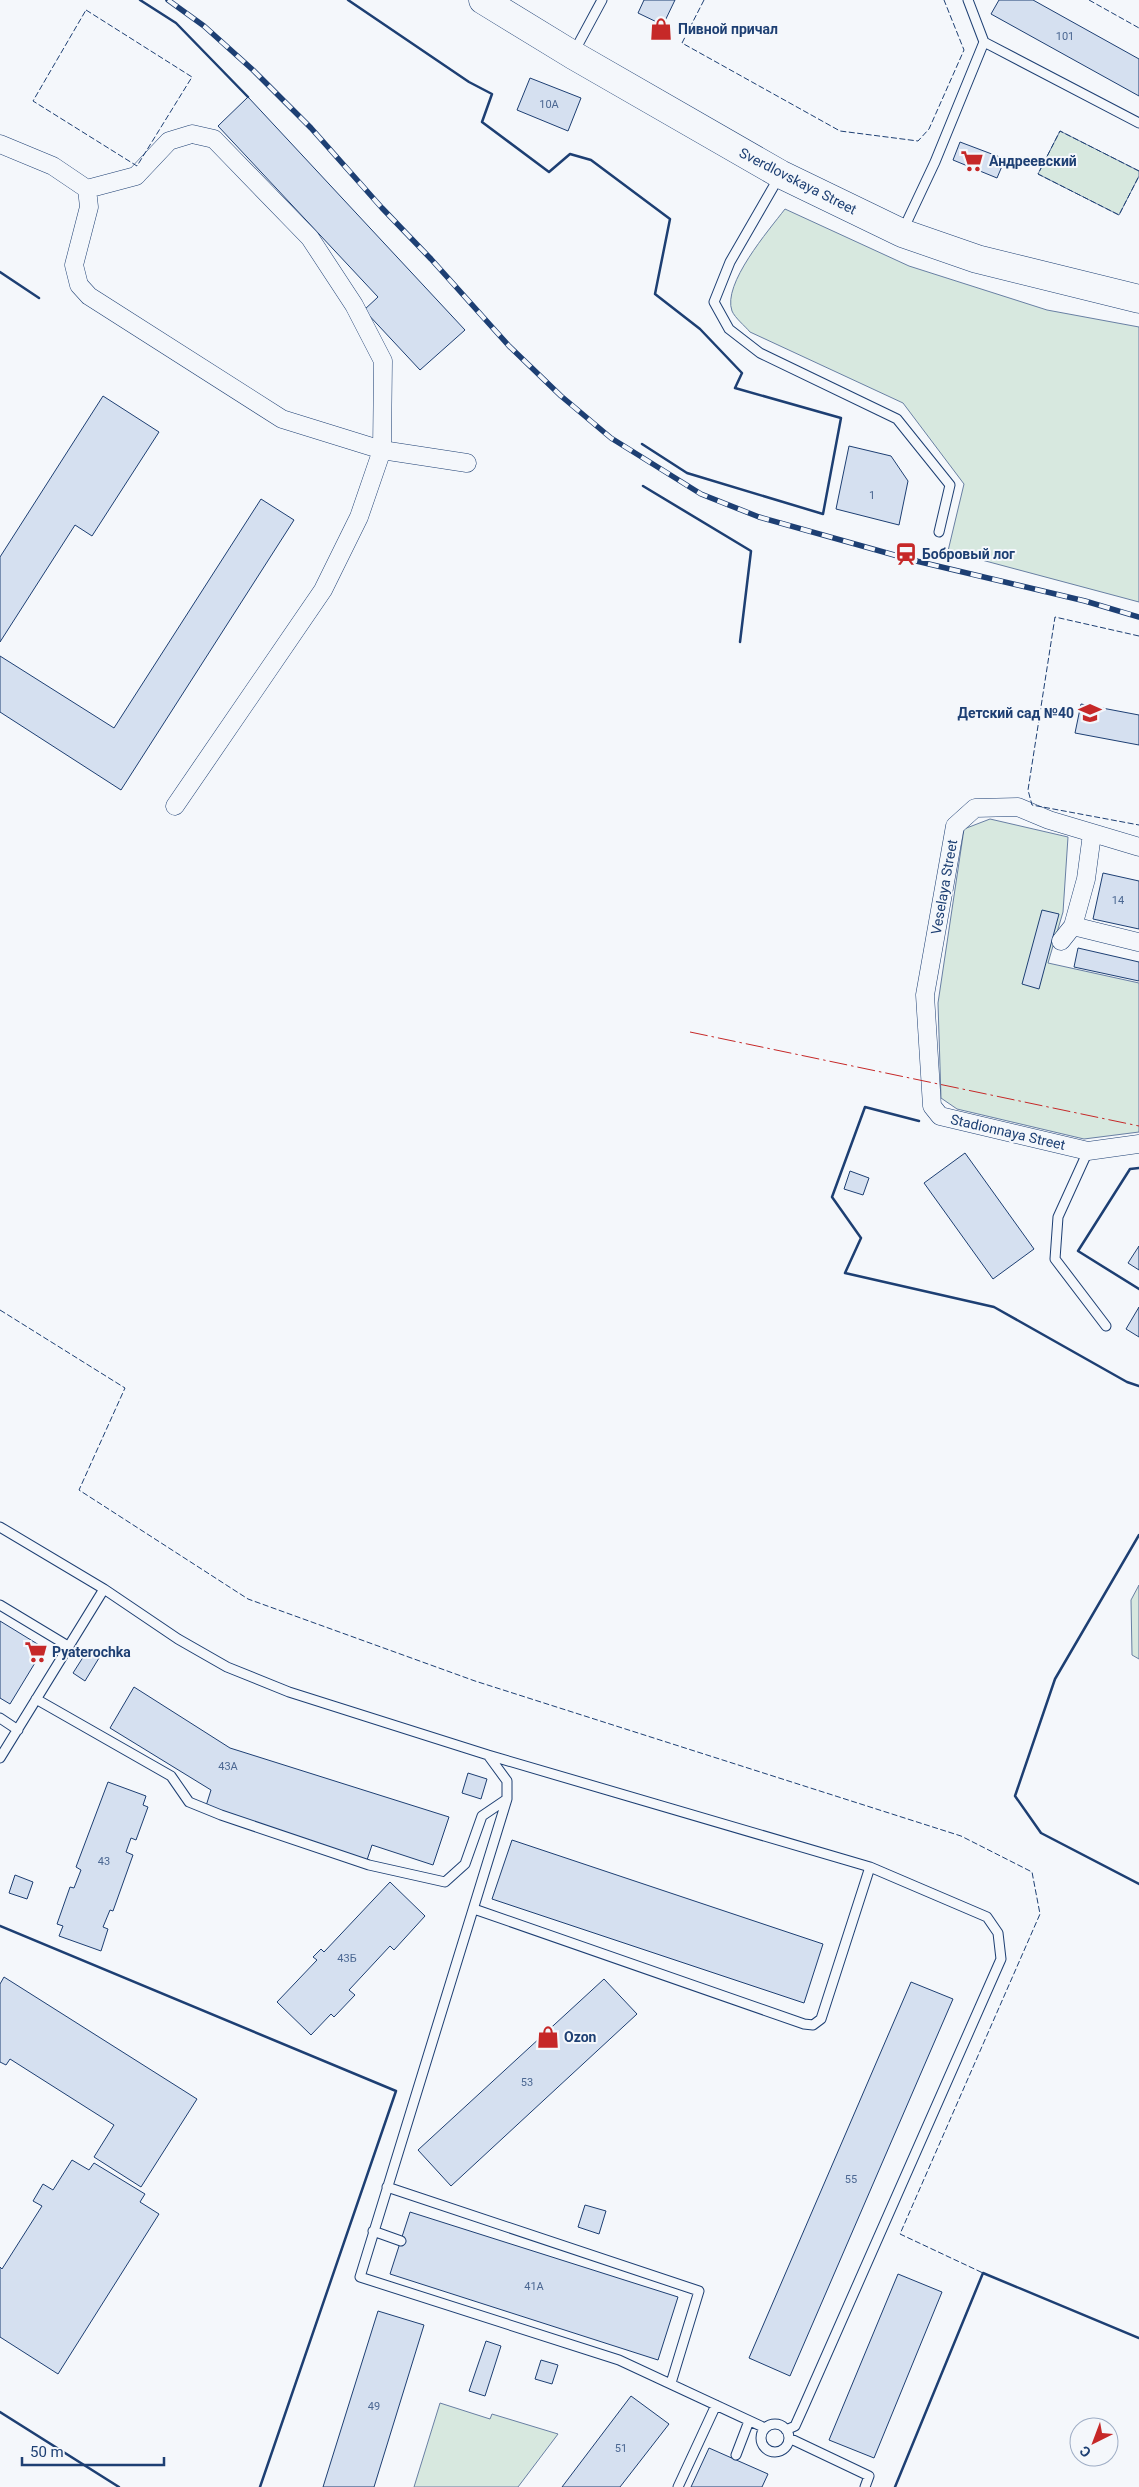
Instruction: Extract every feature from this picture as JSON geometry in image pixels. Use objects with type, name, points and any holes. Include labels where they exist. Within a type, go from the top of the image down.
[{"type":"highway","name":"Sverdlovskaya Street","points":[[483,0],[573,55],[780,174],[902,233],[977,258],[1139,299]]},
{"type":"street","points":[[0,144],[52,166],[87,189],[136,176],[169,141],[192,134],[214,139],[310,238],[354,305],[383,361],[382,450],[360,517],[323,590],[175,806]]},
{"type":"street","points":[[87,189],[89,207],[74,265],[80,285],[89,296],[282,420],[382,450],[467,463]]},
{"type":"street","name":"Veselaya Street","points":[[925,996],[955,826],[975,808],[1018,807],[1092,834],[1139,847]]},
{"type":"street","points":[[1061,941],[1073,926],[1086,879],[1092,834]]},
{"type":"street","points":[[1073,926],[1138,942]]},
{"type":"street","name":"Stadionnaya Street","points":[[925,996],[932,1106],[940,1116],[1088,1151],[1139,1144]]},
{"type":"lane","points":[[573,55],[602,0]]},
{"type":"lane","points":[[968,0],[984,42],[1139,123]]},
{"type":"lane","points":[[902,233],[935,162],[984,42]]},
{"type":"lane","points":[[780,174],[730,262],[714,302],[729,329],[760,353],[897,419],[950,485],[939,532]]},
{"type":"lane","points":[[1088,1151],[1058,1217],[1055,1259],[1106,1326]]},
{"type":"lane","points":[[0,1527],[104,1589],[178,1639],[227,1667],[289,1692],[488,1755],[870,1867],[987,1917],[998,1933],[1001,1959],[804,2406],[795,2426],[787,2434],[782,2450],[769,2451],[761,2441],[765,2428]]},
{"type":"lane","points":[[0,1758],[104,1589]]},
{"type":"lane","points":[[0,1605],[68,1646]]},
{"type":"lane","points":[[36,1699],[171,1776],[189,1802],[221,1815],[368,1865],[445,1882],[465,1864],[482,1816],[508,1799]]},
{"type":"lane","points":[[0,1718],[18,1730]]},
{"type":"lane","points":[[488,1755],[507,1780],[508,1799],[373,2230],[360,2278],[619,2360],[765,2428],[778,2425],[787,2434],[869,2476],[864,2487]]},
{"type":"lane","points":[[474,1909],[804,2024],[813,2025],[820,2019],[870,1867]]},
{"type":"lane","points":[[387,2186],[699,2291],[671,2383]]},
{"type":"lane","points":[[373,2230],[401,2241]]},
{"type":"lane","points":[[678,2487],[716,2405]]},
{"type":"lane","points":[[736,2455],[749,2421]]},
{"type":"shaded area","points":[[1060,131],[1139,171],[1139,176],[1119,215],[1038,174]]},
{"type":"shaded area","points":[[785,209],[909,266],[1047,310],[1139,327],[1139,602],[948,551],[964,484],[903,403],[750,332],[738,319],[732,311],[731,300],[740,272]]},
{"type":"shaded area","points":[[990,819],[1068,837],[1063,912],[1048,963],[1139,983],[1139,1132],[1084,1139],[957,1109],[941,1098],[938,1003],[964,829]]},
{"type":"shaded area","points":[[1139,1585],[1139,1659],[1132,1655],[1131,1600]]},
{"type":"shaded area","points":[[440,2403],[490,2419],[492,2414],[558,2434],[518,2487],[414,2487]]},
{"type":"building","points":[[644,0],[675,0],[663,25],[638,13]]},
{"type":"building","points":[[999,0],[1033,0],[1139,59],[1139,96],[991,14]]},
{"type":"building","points":[[530,78],[581,98],[568,131],[517,110]]},
{"type":"building","points":[[248,97],[465,330],[420,370],[364,310],[378,297],[218,126]]},
{"type":"building","points":[[960,142],[1005,159],[997,178],[953,160]]},
{"type":"building","points":[[103,396],[159,432],[92,536],[75,525],[0,642],[0,557]]},
{"type":"building","points":[[849,446],[891,456],[908,481],[899,525],[836,509]]},
{"type":"building","points":[[261,499],[294,520],[121,790],[0,712],[0,656],[114,728]]},
{"type":"building","points":[[1081,704],[1139,715],[1139,745],[1075,733]]},
{"type":"building","points":[[1103,873],[1139,881],[1139,929],[1093,919]]},
{"type":"building","points":[[1042,910],[1059,914],[1039,989],[1022,984]]},
{"type":"building","points":[[1078,948],[1139,962],[1139,981],[1074,967]]},
{"type":"building","points":[[965,1153],[1034,1249],[993,1279],[924,1183]]},
{"type":"building","points":[[850,1171],[869,1178],[863,1195],[844,1189]]},
{"type":"building","points":[[1139,1246],[1139,1270],[1128,1263]]},
{"type":"building","points":[[1139,1307],[1139,1337],[1126,1329]]},
{"type":"building","points":[[0,1621],[44,1648],[10,1704],[0,1698]]},
{"type":"building","points":[[87,1651],[99,1658],[85,1681],[73,1673]]},
{"type":"building","points":[[134,1687],[230,1748],[449,1817],[433,1865],[372,1845],[367,1860],[206,1806],[211,1790],[110,1728]]},
{"type":"building","points":[[468,1773],[487,1779],[481,1799],[462,1793]]},
{"type":"building","points":[[108,1782],[146,1796],[143,1805],[148,1807],[136,1840],[131,1838],[126,1852],[133,1855],[113,1911],[110,1910],[103,1927],[108,1929],[101,1951],[59,1936],[63,1926],[57,1924],[70,1887],[74,1888],[81,1870],[76,1867]]},
{"type":"building","points":[[512,1840],[823,1944],[804,2003],[492,1899]]},
{"type":"building","points":[[15,1875],[33,1882],[27,1899],[9,1893]]},
{"type":"building","points":[[390,1882],[425,1916],[394,1950],[390,1946],[349,1990],[355,1995],[334,2017],[331,2014],[311,2035],[277,2002],[317,1960],[313,1957],[321,1949],[324,1952]]},
{"type":"building","points":[[4,1977],[197,2099],[141,2187],[94,2157],[114,2125],[10,2059],[6,2065],[0,2062],[0,1984]]},
{"type":"building","points":[[604,1979],[637,2014],[451,2186],[418,2150]]},
{"type":"building","points":[[911,1982],[953,1999],[790,2376],[749,2358]]},
{"type":"building","points":[[72,2160],[89,2170],[94,2163],[145,2194],[140,2202],[159,2214],[58,2374],[0,2337],[0,2267],[2,2269],[42,2206],[33,2201],[43,2184],[53,2190]]},
{"type":"building","points":[[585,2205],[606,2211],[599,2234],[578,2227]]},
{"type":"building","points":[[410,2212],[678,2297],[658,2360],[390,2274]]},
{"type":"building","points":[[898,2274],[942,2292],[874,2458],[829,2440]]},
{"type":"building","points":[[378,2311],[424,2325],[374,2487],[323,2487]]},
{"type":"building","points":[[486,2341],[501,2346],[485,2396],[469,2391]]},
{"type":"building","points":[[541,2360],[558,2365],[552,2384],[535,2379]]},
{"type":"building","points":[[631,2396],[669,2424],[620,2487],[562,2487]]},
{"type":"building","points":[[709,2448],[768,2474],[762,2487],[691,2487]]},
{"type":"railway","points":[[168,0],[204,26],[253,70],[311,128],[509,346],[561,396],[611,438],[701,494],[759,517],[912,560],[1085,601],[1139,617]]},
{"type":"fence","points":[[704,0],[682,43],[840,131],[918,141],[929,129],[964,50],[944,0]]},
{"type":"fence","points":[[1089,0],[1139,28]]},
{"type":"fence","points":[[86,10],[192,77],[137,166],[33,101],[86,10]]},
{"type":"fence","points":[[1139,171],[1060,131],[1038,174],[1119,215],[1139,176]]},
{"type":"fence","points":[[1139,636],[1055,617],[1028,790],[1032,805],[1139,825]]},
{"type":"fence","points":[[0,1310],[125,1388],[79,1490],[248,1599],[475,1681],[961,1836],[1032,1872],[1040,1914],[900,2234],[983,2273]]},
{"type":"wall","points":[[140,0],[176,23],[248,97]]},
{"type":"wall","points":[[348,0],[469,82],[492,94],[482,122],[549,172],[570,154],[591,160],[670,219],[655,294],[700,329],[742,373],[735,388],[841,418],[823,514],[687,473],[642,444]]},
{"type":"wall","points":[[0,272],[39,298]]},
{"type":"wall","points":[[643,486],[751,551],[740,642]]},
{"type":"wall","points":[[919,1121],[865,1107],[832,1197],[861,1238],[845,1273],[994,1307],[1127,1382],[1139,1386]]},
{"type":"wall","points":[[1139,1168],[1130,1169],[1078,1251],[1139,1289]]},
{"type":"wall","points":[[1139,1535],[1055,1679],[1015,1796],[1041,1833],[1139,1884]]},
{"type":"wall","points":[[0,1926],[396,2091],[260,2487]]},
{"type":"wall","points":[[895,2487],[983,2273],[1139,2338]]},
{"type":"wall","points":[[0,2412],[119,2487]]},
{"type":"power","points":[[690,1032],[1139,1126]]},
{"type":"place","name":"Пивной причал","points":[[661,29]]},
{"type":"place","name":"Андреевский","points":[[972,161]]},
{"type":"place","name":"Бобровый лог","points":[[906,554]]},
{"type":"place","name":"Детский сад №40","points":[[1090,713]]},
{"type":"place","name":"Pyaterochka","points":[[36,1652]]},
{"type":"place","name":"Ozon","points":[[548,2037]]}]
